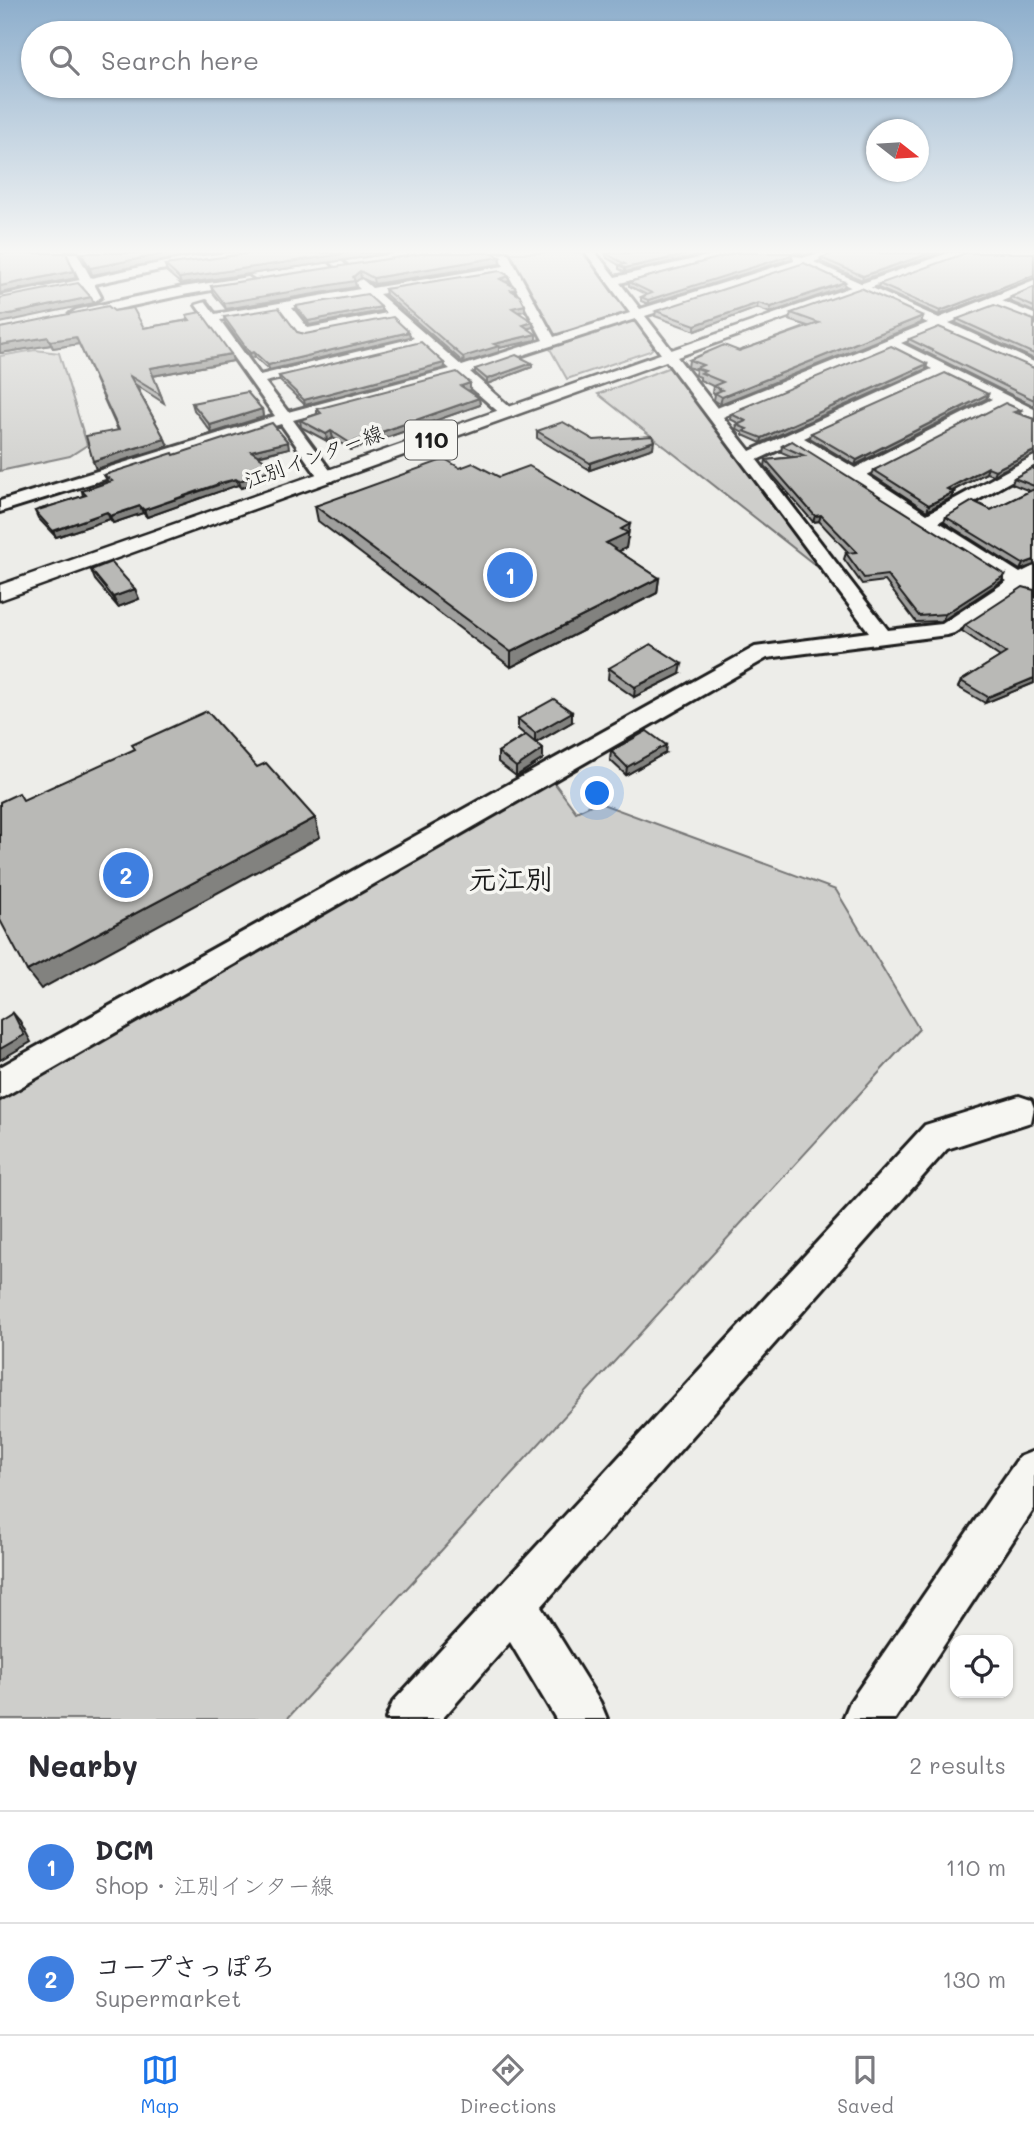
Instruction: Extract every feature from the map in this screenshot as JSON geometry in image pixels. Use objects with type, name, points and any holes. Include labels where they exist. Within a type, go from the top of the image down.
[{"type":"main road","name":"江別インター線","points":[[0,593],[730,333]]},
{"type":"street","points":[[223,333],[327,477]]},
{"type":"street","points":[[418,333],[508,413]]},
{"type":"street","points":[[545,333],[550,342]]},
{"type":"street","points":[[0,506],[284,418],[460,371],[578,333]]},
{"type":"street","points":[[652,333],[883,637]]},
{"type":"street","points":[[714,415],[910,333]]},
{"type":"street","points":[[961,333],[1034,367]]},
{"type":"street","points":[[257,380],[425,339]]},
{"type":"street","points":[[889,342],[1034,415]]},
{"type":"street","points":[[747,458],[944,369]]},
{"type":"street","points":[[855,475],[1004,399]]},
{"type":"street","points":[[0,1084],[762,652],[947,629],[1029,582],[926,522],[855,475],[792,438]]},
{"type":"street","points":[[926,522],[1034,461]]},
{"type":"street","points":[[410,1719],[937,1136],[1019,1111]]},
{"type":"street","points":[[867,1719],[1034,1472]]},
{"type":"street","points":[[514,1605],[583,1719]]},
{"type":"shaded area","points":[[548,333],[566,333],[553,337]]},
{"type":"shaded area","points":[[591,333],[645,333],[654,347],[650,351],[567,379],[549,347]]},
{"type":"shaded area","points":[[35,350],[59,353],[87,445],[70,456],[0,471],[0,356]]},
{"type":"shaded area","points":[[673,366],[824,572],[598,394]]},
{"type":"shaded area","points":[[553,781],[576,812],[597,802],[836,890],[919,1029],[287,1719],[0,1719],[0,1099]]},
{"type":"building","points":[[0,333],[216,333],[231,354],[150,368],[161,395],[130,376],[165,439],[93,461],[86,436],[119,430],[76,337],[50,341],[48,337],[0,345]]},
{"type":"building","points":[[236,333],[404,333],[268,365],[254,352],[250,353]]},
{"type":"building","points":[[436,333],[536,334],[494,344],[499,346],[463,357]]},
{"type":"building","points":[[790,333],[880,333],[722,397],[715,393],[722,390],[713,386],[723,382],[701,373],[705,371],[696,368],[703,365],[689,360],[724,345],[739,351]]},
{"type":"building","points":[[923,333],[953,333],[1034,368],[1034,400],[909,339]]},
{"type":"building","points":[[988,333],[1034,333],[1034,354]]},
{"type":"building","points":[[421,342],[444,363],[304,400],[279,376]]},
{"type":"building","points":[[891,346],[927,364],[762,438],[744,431],[747,429],[737,425],[746,421],[731,414],[744,409],[742,408]]},
{"type":"building","points":[[516,355],[532,363],[487,379],[475,369]]},
{"type":"building","points":[[457,372],[470,383],[461,386],[479,398],[350,443],[331,431],[326,434],[300,420],[321,413],[317,409]]},
{"type":"building","points":[[945,373],[988,394],[857,460],[811,433]]},
{"type":"building","points":[[247,392],[262,409],[210,425],[192,403]]},
{"type":"building","points":[[1005,403],[1021,410],[1014,412],[1034,419],[1034,451],[995,470],[988,467],[947,489],[954,492],[929,505],[874,470]]},
{"type":"building","points":[[563,422],[594,440],[652,436],[654,441],[590,463],[537,431]]},
{"type":"building","points":[[272,423],[288,442],[251,451],[277,468],[239,481],[236,479],[224,482],[144,510],[140,506],[110,516],[107,512],[53,531],[35,511],[86,495],[82,491],[112,481],[104,475]]},
{"type":"building","points":[[792,441],[1005,575],[945,614],[919,616],[887,575],[864,578],[846,553],[857,552],[821,515],[815,516],[766,460],[805,456],[782,446]]},
{"type":"building","points":[[445,459],[460,468],[473,463],[499,477],[529,466],[630,524],[621,529],[628,533],[606,543],[659,578],[511,652],[315,506]]},
{"type":"building","points":[[1034,467],[1034,486],[1014,478]]},
{"type":"building","points":[[1034,489],[1034,560],[1023,564],[946,517],[973,501],[991,510]]},
{"type":"building","points":[[111,562],[135,589],[113,597],[91,570]]},
{"type":"building","points":[[1023,587],[1034,590],[1034,678],[988,697],[961,681],[1006,653],[965,625]]},
{"type":"building","points":[[651,644],[682,664],[635,687],[609,668]]},
{"type":"building","points":[[554,699],[572,712],[535,733],[518,719]]},
{"type":"building","points":[[207,711],[257,767],[266,763],[315,818],[27,971],[0,920],[0,802],[19,793],[23,800],[135,749],[132,745]]},
{"type":"building","points":[[647,731],[666,745],[627,767],[611,751]]},
{"type":"building","points":[[526,735],[543,749],[516,767],[498,752]]},
{"type":"building","points":[[13,1013],[24,1035],[0,1049],[0,1021]]},
{"type":"place","name":"DCM","points":[[510,575]]},
{"type":"place","name":"コープさっぽろ","points":[[126,875]]},
{"type":"district","name":"元江別","points":[[511,879]]}]
